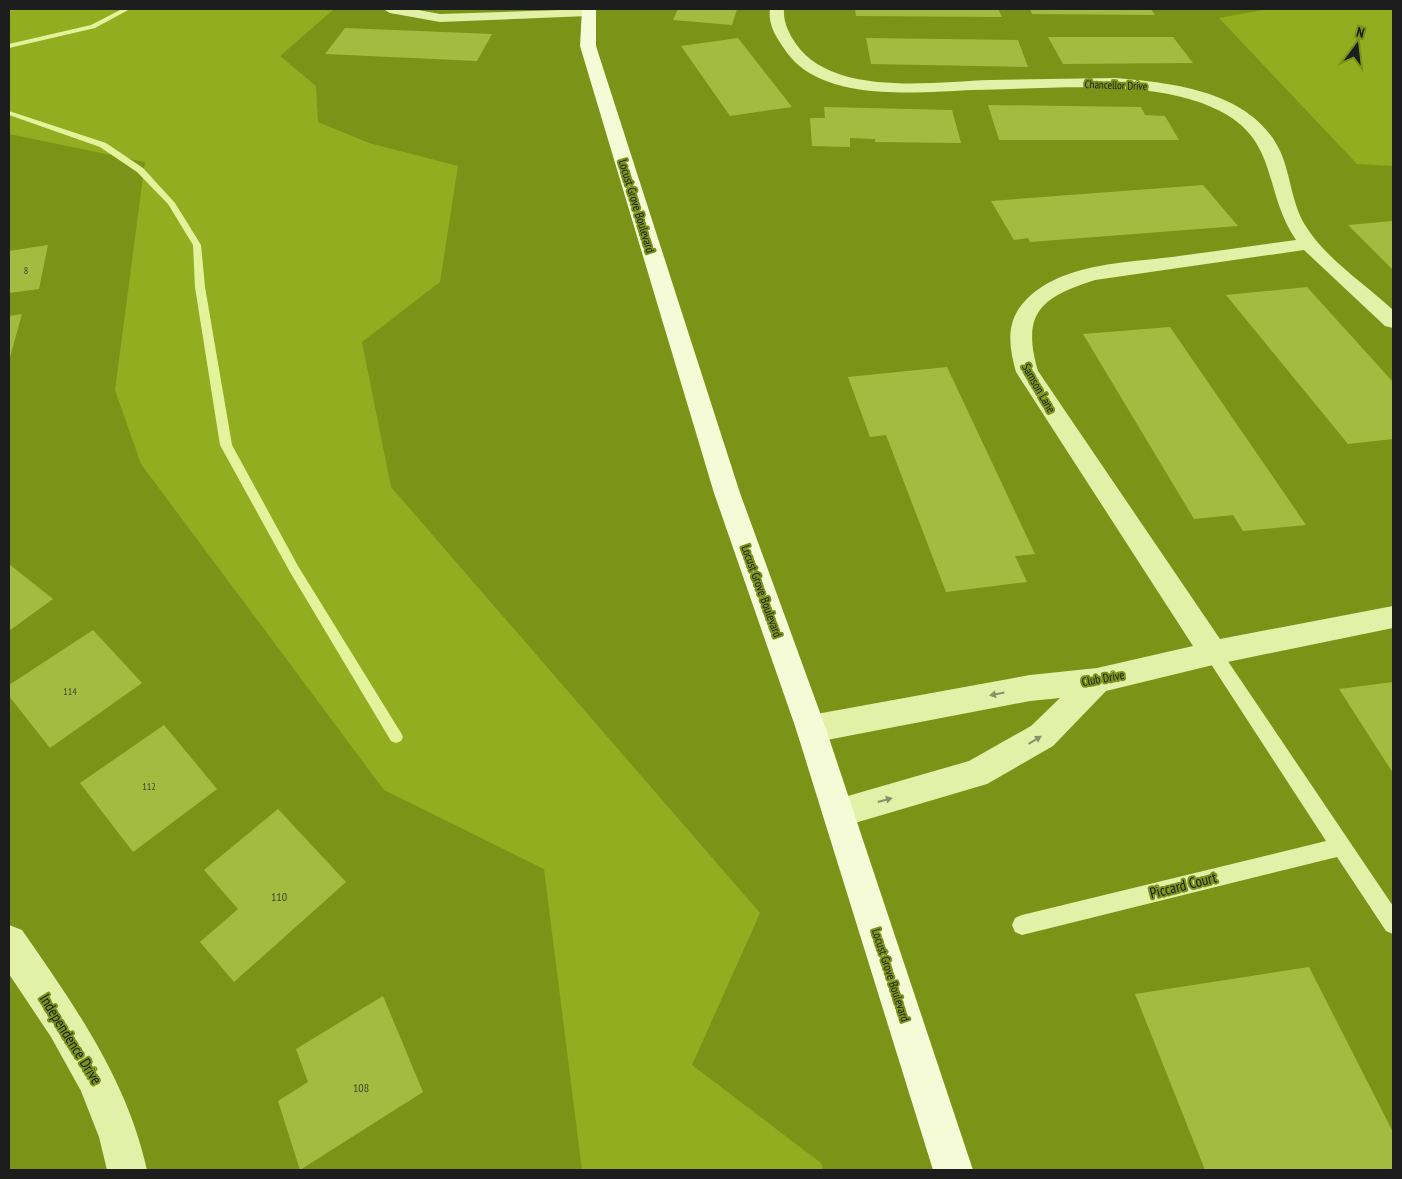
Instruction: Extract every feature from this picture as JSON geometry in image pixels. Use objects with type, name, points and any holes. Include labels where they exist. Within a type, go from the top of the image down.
[{"type":"street","points":[[390,9],[440,18],[588,11]]},
{"type":"street","name":"Chancellor Drive","points":[[777,9],[778,22],[793,55],[814,69],[852,82],[900,88],[1133,84],[1185,92],[1222,106],[1252,123],[1267,141],[1289,212],[1308,244],[1390,314]]},
{"type":"street","name":"Locust Grove Boulevard","points":[[588,11],[588,46],[727,493],[811,729],[953,1170]]},
{"type":"street","name":"Samson Lane","points":[[1213,654],[1027,372],[1019,342],[1021,327],[1030,306],[1044,294],[1059,285],[1092,274],[1308,244]]},
{"type":"street","name":"Club Drive","points":[[811,729],[1030,688],[1097,681],[1213,654],[1393,617]]},
{"type":"street","points":[[838,813],[976,774],[1042,736],[1097,681]]},
{"type":"street","name":"Independence Drive","points":[[9,943],[87,1059],[102,1088],[116,1126],[127,1170]]},
{"type":"lane","points":[[1213,654],[1343,846],[1393,924]]},
{"type":"lane","name":"Piccard Court","points":[[1022,925],[1343,846]]},
{"type":"green space","points":[[9,9],[334,9],[280,56],[316,86],[318,122],[369,143],[458,166],[440,282],[362,342],[391,487],[760,913],[692,1065],[821,1163],[823,1170],[582,1170],[544,869],[384,790],[141,464],[115,390],[145,162],[9,134]]},
{"type":"green space","points":[[1268,9],[1393,9],[1393,166],[1357,164],[1219,18]]},
{"type":"building","points":[[678,9],[737,9],[732,25],[673,20]]},
{"type":"building","points":[[855,9],[998,9],[1002,17],[856,16]]},
{"type":"building","points":[[1030,9],[1151,9],[1155,15],[1032,14]]},
{"type":"building","points":[[345,28],[492,34],[477,61],[325,54]]},
{"type":"building","points":[[1048,37],[1173,37],[1193,63],[1063,64]]},
{"type":"building","points":[[738,38],[792,107],[730,116],[681,46]]},
{"type":"building","points":[[866,38],[1018,40],[1028,67],[871,64]]},
{"type":"building","points":[[988,105],[1141,107],[1145,115],[1165,116],[1179,140],[999,140]]},
{"type":"building","points":[[824,107],[952,110],[961,143],[875,142],[875,139],[850,138],[850,147],[812,146],[810,118],[825,118]]},
{"type":"building","points":[[1203,185],[1238,226],[1030,242],[1028,238],[1014,240],[991,201]]},
{"type":"building","points":[[1393,221],[1393,270],[1348,225]]},
{"type":"building","points":[[48,245],[39,289],[9,293],[9,251]]},
{"type":"building","points":[[1307,287],[1393,382],[1393,439],[1348,444],[1226,295]]},
{"type":"building","points":[[22,314],[9,361],[9,316]]},
{"type":"building","points":[[1170,327],[1306,525],[1243,531],[1233,515],[1194,519],[1083,334]]},
{"type":"building","points":[[947,367],[1035,554],[1015,556],[1027,582],[946,592],[886,435],[870,437],[848,377]]},
{"type":"building","points":[[9,564],[53,599],[9,631]]},
{"type":"building","points":[[93,630],[142,683],[50,748],[9,696],[9,685]]},
{"type":"building","points":[[1393,682],[1393,773],[1339,689]]},
{"type":"building","points":[[164,725],[217,789],[133,852],[80,783]]},
{"type":"building","points":[[278,809],[346,882],[234,982],[200,942],[238,909],[204,870]]},
{"type":"building","points":[[1309,967],[1393,1132],[1393,1170],[1205,1170],[1135,994]]},
{"type":"building","points":[[383,996],[423,1092],[300,1170],[278,1101],[308,1082],[296,1049]]},
{"type":"waterway","points":[[9,46],[93,27],[127,9]]},
{"type":"waterway","points":[[9,113],[103,145],[140,170],[171,203],[197,245],[200,287],[226,445],[294,569],[396,737]]}]
